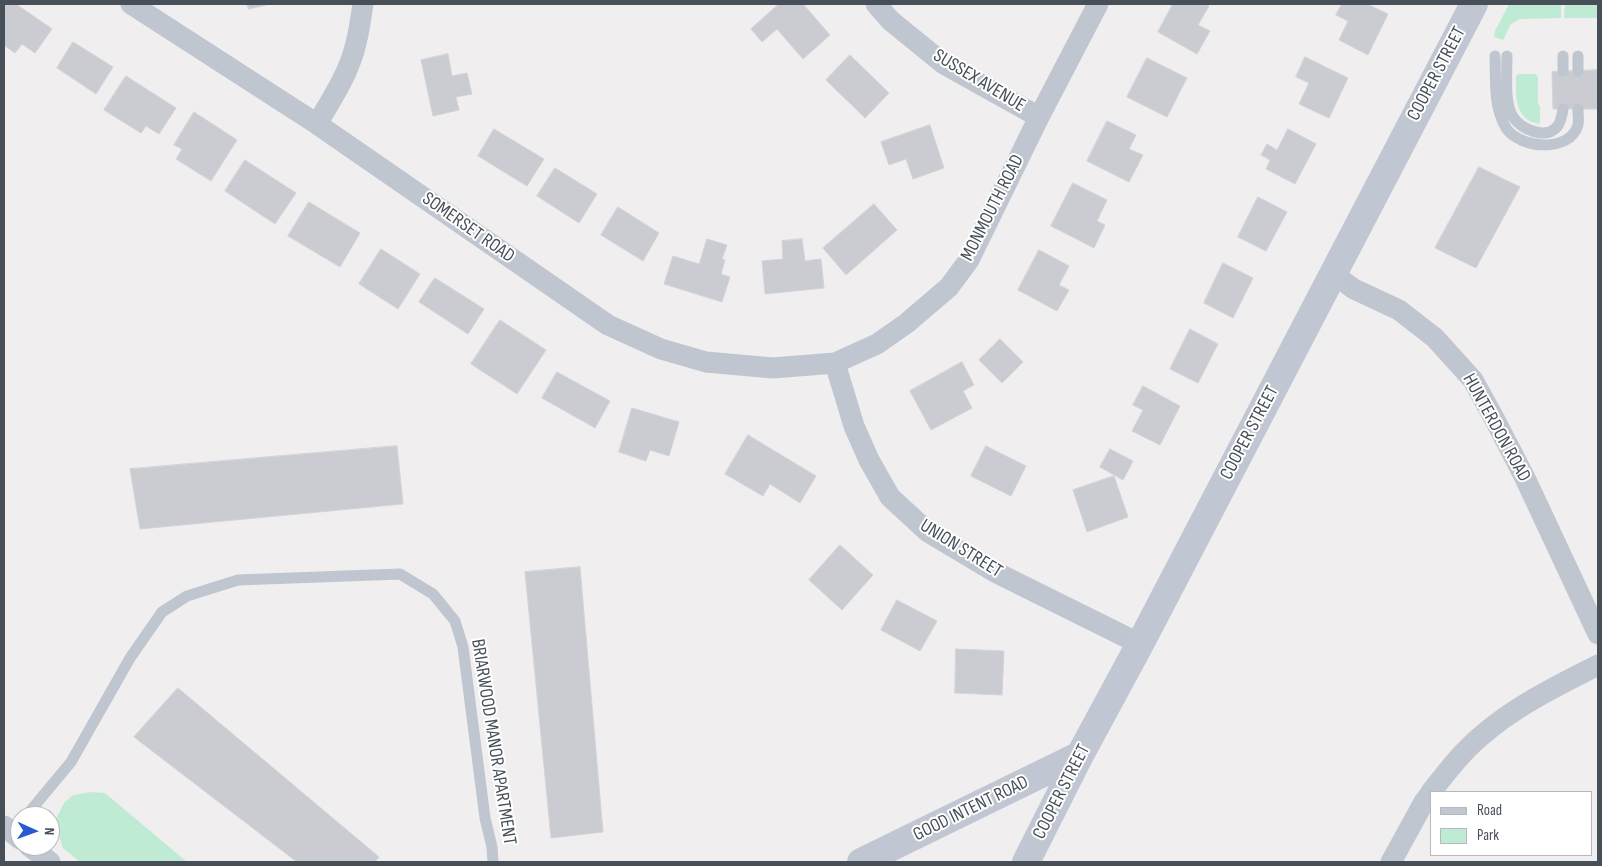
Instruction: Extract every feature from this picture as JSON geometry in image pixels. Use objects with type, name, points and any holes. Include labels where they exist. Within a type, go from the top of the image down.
[{"type":"main road","name":"COOPER STREET","points":[[1026,862],[1080,755],[1140,644],[1474,4]]},
{"type":"main road","name":"GOOD INTENT ROAD","points":[[861,862],[1080,755]]},
{"type":"street","name":"SOMERSET ROAD","points":[[130,4],[317,124],[608,325],[661,349],[706,362],[774,368],[835,363]]},
{"type":"street","points":[[317,124],[350,64],[360,26],[363,4]]},
{"type":"street","name":"SUSSEX AVENUE","points":[[876,4],[891,21],[944,64],[1039,117]]},
{"type":"street","name":"MONMOUTH ROAD","points":[[835,363],[877,344],[907,323],[949,287],[969,260],[1039,117],[1098,4]]},
{"type":"street","name":"HUNTERDON ROAD","points":[[1333,274],[1354,289],[1398,310],[1435,338],[1472,380],[1496,420],[1525,478],[1598,634]]},
{"type":"street","name":"UNION STREET","points":[[835,363],[854,426],[869,460],[890,497],[915,521],[928,532],[996,572],[1140,644]]},
{"type":"street","points":[[1432,791],[1454,763],[1504,717],[1524,704],[1598,665]]},
{"type":"street","points":[[1391,862],[1430,794]]},
{"type":"lane","points":[[1495,56],[1496,103],[1500,117],[1508,130],[1521,141],[1537,145],[1555,145],[1569,138],[1578,125],[1578,109]]},
{"type":"lane","points":[[1507,56],[1508,104],[1512,116],[1519,124],[1536,132],[1548,132],[1556,129],[1562,118],[1563,109]]},
{"type":"lane","points":[[1562,71],[1563,56]]},
{"type":"lane","points":[[1578,56],[1578,71]]},
{"type":"lane","name":"BRIARWOOD MANOR APARTMENT","points":[[34,806],[71,762],[130,658],[162,612],[188,596],[238,580],[400,574],[433,594],[454,621],[463,647],[485,818],[492,847],[493,862]]},
{"type":"green space","points":[[1509,4],[1561,4],[1561,18],[1520,19],[1511,24],[1503,40],[1494,37],[1495,31]]},
{"type":"green space","points":[[1561,4],[1598,4],[1598,18],[1564,18],[1565,5]]},
{"type":"green space","points":[[1519,74],[1536,74],[1538,77],[1540,124],[1525,118],[1518,106],[1516,76]]},
{"type":"green space","points":[[91,792],[105,793],[187,862],[80,862],[63,848],[60,839],[60,811],[64,803],[73,795]]},
{"type":"building","points":[[4,4],[16,4],[52,29],[35,53],[22,44],[15,53],[4,45]]},
{"type":"building","points":[[247,4],[270,4],[249,9]]},
{"type":"building","points":[[779,4],[803,4],[830,35],[803,59],[777,29],[762,42],[751,29]]},
{"type":"building","points":[[1173,4],[1205,4],[1209,6],[1198,25],[1210,31],[1197,54],[1158,32]]},
{"type":"building","points":[[1342,4],[1367,4],[1388,14],[1368,55],[1339,40],[1348,21],[1336,15]]},
{"type":"building","points":[[73,42],[113,67],[96,94],[57,68]]},
{"type":"building","points":[[448,54],[452,76],[467,73],[472,94],[456,97],[459,110],[433,116],[421,60]]},
{"type":"building","points":[[850,55],[889,93],[865,118],[826,80]]},
{"type":"building","points":[[1305,57],[1348,78],[1329,118],[1299,104],[1309,83],[1296,77]]},
{"type":"building","points":[[1147,58],[1187,78],[1167,117],[1127,97]]},
{"type":"building","points":[[1598,70],[1598,109],[1553,109],[1552,72]]},
{"type":"building","points":[[126,76],[176,108],[159,134],[146,126],[141,133],[104,110]]},
{"type":"building","points":[[194,112],[237,140],[211,181],[176,159],[182,149],[174,145]]},
{"type":"building","points":[[1107,121],[1136,135],[1129,149],[1143,155],[1129,182],[1087,161]]},
{"type":"building","points":[[930,125],[944,168],[913,179],[906,159],[889,165],[881,142]]},
{"type":"building","points":[[494,129],[544,159],[527,186],[478,156]]},
{"type":"building","points":[[1288,129],[1316,144],[1295,184],[1266,169],[1270,160],[1261,155],[1267,144],[1277,150]]},
{"type":"building","points":[[245,160],[296,193],[275,224],[225,191]]},
{"type":"building","points":[[1479,167],[1520,187],[1476,268],[1435,248]]},
{"type":"building","points":[[555,168],[597,194],[579,223],[537,196]]},
{"type":"building","points":[[1073,183],[1107,200],[1097,221],[1105,225],[1094,248],[1051,226]]},
{"type":"building","points":[[1258,197],[1287,212],[1266,251],[1238,237]]},
{"type":"building","points":[[309,202],[360,233],[340,267],[288,236]]},
{"type":"building","points":[[874,204],[897,230],[846,275],[823,248]]},
{"type":"building","points":[[618,207],[659,233],[643,261],[601,235]]},
{"type":"building","points":[[707,239],[727,245],[722,259],[725,260],[721,274],[730,277],[722,302],[664,284],[673,256],[699,264]]},
{"type":"building","points":[[802,239],[805,261],[821,259],[824,288],[765,294],[762,261],[783,259],[782,241]]},
{"type":"building","points":[[381,249],[420,274],[398,309],[359,284]]},
{"type":"building","points":[[1039,250],[1069,266],[1059,285],[1069,290],[1057,311],[1018,290]]},
{"type":"building","points":[[1223,263],[1253,278],[1233,318],[1204,303]]},
{"type":"building","points":[[435,278],[484,309],[468,334],[419,302]]},
{"type":"building","points":[[500,320],[546,350],[517,394],[471,364]]},
{"type":"building","points":[[1190,329],[1218,344],[1198,383],[1170,369]]},
{"type":"building","points":[[1000,339],[1023,362],[1002,383],[979,360]]},
{"type":"building","points":[[962,362],[974,385],[963,391],[972,408],[931,430],[910,391]]},
{"type":"building","points":[[557,372],[610,401],[595,428],[542,398]]},
{"type":"building","points":[[1143,386],[1180,406],[1160,445],[1132,431],[1143,410],[1133,405]]},
{"type":"building","points":[[632,408],[679,422],[669,456],[650,450],[646,461],[619,452]]},
{"type":"building","points":[[748,435],[816,476],[800,503],[770,484],[763,496],[725,474]]},
{"type":"building","points":[[397,446],[403,504],[140,529],[130,469]]},
{"type":"building","points":[[986,446],[1026,466],[1011,496],[971,476]]},
{"type":"building","points":[[1110,449],[1133,461],[1123,480],[1100,467]]},
{"type":"building","points":[[1114,476],[1128,517],[1087,532],[1073,490]]},
{"type":"building","points":[[840,545],[873,575],[842,610],[809,580]]},
{"type":"building","points":[[580,567],[603,832],[551,838],[525,572]]},
{"type":"building","points":[[897,600],[937,621],[920,651],[881,630]]},
{"type":"building","points":[[956,649],[1004,651],[1002,695],[955,693]]},
{"type":"building","points":[[178,688],[379,857],[375,862],[297,862],[134,737]]}]
